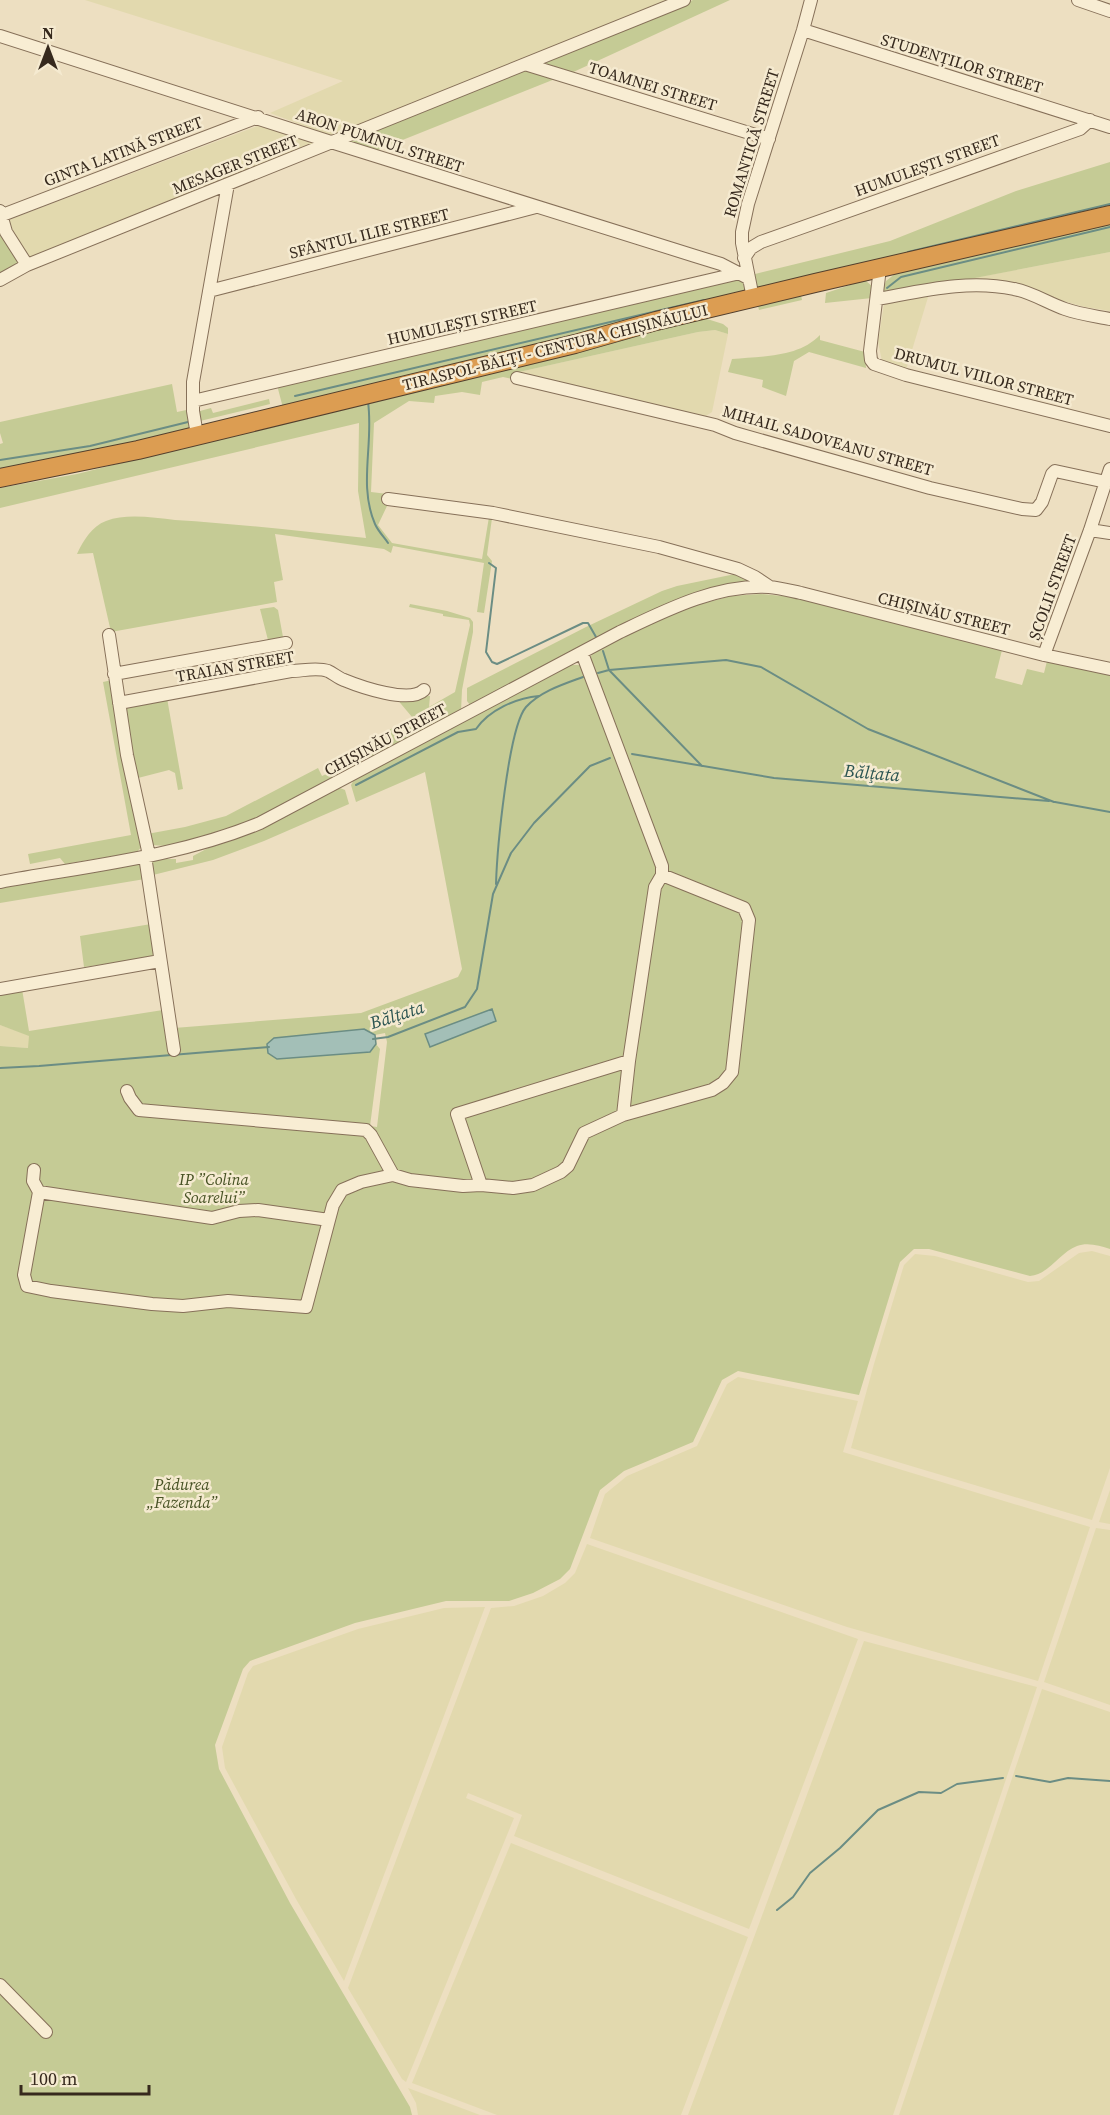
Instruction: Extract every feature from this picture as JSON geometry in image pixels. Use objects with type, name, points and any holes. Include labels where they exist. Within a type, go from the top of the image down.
[{"type":"highway","name":"TIRASPOL-BĂLŢI - CENTURA CHIȘINĂULUI","points":[[0,478],[55,468],[197,435],[575,344],[656,321],[1110,215]]},
{"type":"street","name":"MESAGER STREET","points":[[0,280],[27,265],[528,65],[684,0]]},
{"type":"street","name":"ROMANTICĂ STREET","points":[[753,298],[744,276],[742,232],[748,204],[811,0]]},
{"type":"street","points":[[1078,0],[1110,11]]},
{"type":"street","name":"STUDENȚILOR STREET","points":[[803,30],[1110,127]]},
{"type":"street","name":"ARON PUMNUL STREET","points":[[0,36],[721,264],[744,276]]},
{"type":"street","name":"TOAMNEI STREET","points":[[528,65],[769,139]]},
{"type":"street","name":"GINTA LATINĂ STREET","points":[[0,214],[258,117]]},
{"type":"street","name":"HUMULEȘTI STREET","points":[[744,258],[761,242],[1080,129],[1090,120]]},
{"type":"street","points":[[197,435],[193,401],[196,361],[228,184]]},
{"type":"street","name":"SFÂNTUL ILIE STREET","points":[[209,291],[537,207]]},
{"type":"street","points":[[0,214],[6,232],[27,265]]},
{"type":"street","name":"DRUMUL VIILOR STREET","points":[[880,268],[870,351],[874,364],[906,375],[1110,426]]},
{"type":"street","name":"HUMULEȘTI STREET","points":[[193,401],[744,276]]},
{"type":"street","points":[[877,299],[942,287],[994,286],[1014,289],[1068,310],[1110,318]]},
{"type":"street","name":"MIHAIL SADOVEANU STREET","points":[[517,378],[715,424],[735,433],[919,485],[1022,509],[1036,510],[1042,502],[1055,471],[1106,482]]},
{"type":"street","name":"ȘCOLII STREET","points":[[1044,655],[1110,469]]},
{"type":"street","name":"CHIȘINĂU STREET","points":[[388,499],[493,513],[659,547],[738,569],[770,587]]},
{"type":"street","name":"ȘCOLII STREET","points":[[1090,530],[1110,533]]},
{"type":"street","name":"CHIȘINĂU STREET","points":[[0,882],[199,845],[231,835],[260,823],[656,615],[697,599],[750,588],[770,587],[801,593],[1044,655],[1110,669]]},
{"type":"street","points":[[109,635],[127,755],[147,855],[174,1050]]},
{"type":"street","name":"TRAIAN STREET","points":[[114,674],[286,643]]},
{"type":"street","points":[[582,653],[662,866],[662,875],[655,887],[622,1115]]},
{"type":"street","name":"TRAIAN STREET","points":[[119,703],[291,671],[328,671],[362,688],[385,692],[416,695],[424,690]]},
{"type":"street","points":[[34,1170],[33,1181],[39,1192],[24,1275],[27,1286],[152,1304],[183,1306],[228,1301],[306,1307],[333,1205],[342,1190],[361,1182],[393,1175],[410,1180],[463,1186],[513,1188],[533,1185],[561,1172],[568,1166],[584,1133],[622,1115],[712,1090],[723,1083],[732,1071],[749,920],[744,908],[662,875]]},
{"type":"street","points":[[0,989],[160,961]]},
{"type":"street","points":[[481,1185],[457,1114],[628,1061]]},
{"type":"street","points":[[127,1091],[139,1110],[366,1130],[371,1134],[393,1175]]},
{"type":"street","points":[[39,1192],[212,1218],[258,1210],[329,1220]]},
{"type":"street","points":[[0,1985],[46,2031]]},
{"type":"shaded area","points":[[85,0],[671,0],[421,105],[411,102],[408,109],[334,137],[270,113],[343,81]]},
{"type":"shaded area","points":[[265,123],[321,143],[28,260],[6,221]]},
{"type":"shaded area","points":[[1110,252],[1110,311],[963,280]]},
{"type":"shaded area","points":[[929,294],[906,370],[882,361],[878,342],[884,304]]},
{"type":"shaded area","points":[[715,330],[728,334],[712,412],[706,416],[604,397],[515,376],[519,372]]},
{"type":"shaded area","points":[[0,1025],[29,1035],[29,1048],[0,1046]]},
{"type":"shaded area","points":[[1092,1251],[1110,1256],[1110,1468],[1092,1520],[851,1448],[904,1265],[915,1254],[935,1256],[1028,1282],[1039,1281],[1079,1253]]},
{"type":"shaded area","points":[[738,1377],[858,1401],[843,1452],[1090,1527],[1038,1681],[847,1627],[590,1538],[605,1494],[627,1476],[697,1446],[727,1384]]},
{"type":"shaded area","points":[[1110,1490],[1110,1524],[1099,1522]]},
{"type":"shaded area","points":[[1096,1528],[1110,1530],[1110,1705],[1044,1682]]},
{"type":"shaded area","points":[[587,1544],[858,1639],[749,1929],[514,1836],[522,1815],[468,1793],[466,1798],[514,1818],[406,2082],[402,2079],[348,1988],[491,1608],[514,1606],[543,1596],[565,1583],[575,1573]]},
{"type":"shaded area","points":[[485,1607],[344,1981],[296,1899],[225,1768],[222,1747],[248,1673],[253,1666],[358,1629],[444,1608]]},
{"type":"shaded area","points":[[864,1641],[1037,1687],[893,2115],[688,2115]]},
{"type":"shaded area","points":[[1042,1689],[1110,1712],[1110,2115],[899,2115]]},
{"type":"shaded area","points":[[511,1843],[748,1937],[681,2115],[497,2115],[412,2083]]},
{"type":"shaded area","points":[[408,2088],[480,2115],[418,2115],[416,2103]]},
{"type":"green space","points":[[693,0],[730,0],[569,74],[539,64]]},
{"type":"green space","points":[[526,70],[555,79],[375,151],[343,143]]},
{"type":"green space","points":[[1110,162],[1110,211],[757,293],[751,275],[890,241],[1016,191]]},
{"type":"green space","points":[[1110,223],[1110,252],[886,295],[882,292],[886,281],[896,273]]},
{"type":"green space","points":[[0,224],[23,264],[0,277]]},
{"type":"green space","points":[[741,277],[747,296],[283,408],[277,385]]},
{"type":"green space","points":[[866,281],[873,287],[872,298],[825,303],[826,293]]},
{"type":"green space","points":[[801,295],[802,300],[759,310],[758,306]]},
{"type":"green space","points":[[704,318],[723,324],[728,328],[728,334],[715,330],[698,332],[519,372],[512,379],[503,377],[482,382],[480,395],[462,392],[435,396],[434,403],[409,401],[374,423],[371,492],[396,495],[387,506],[378,525],[392,543],[482,559],[489,517],[492,518],[487,555],[492,561],[484,613],[477,612],[484,563],[393,546],[391,553],[384,549],[275,534],[283,580],[274,582],[277,602],[111,632],[93,553],[77,554],[92,530],[106,521],[123,517],[149,517],[366,538],[358,491],[359,423],[0,508],[0,488],[77,474]]},
{"type":"green space","points":[[820,335],[820,340],[865,352],[866,368],[809,352],[794,361],[786,396],[762,387],[763,380],[728,372],[732,359],[790,352],[811,343]]},
{"type":"green space","points":[[172,384],[177,412],[191,409],[192,423],[188,428],[133,442],[0,469],[0,444],[3,443],[0,422]]},
{"type":"green space","points":[[269,399],[270,404],[200,421],[200,411],[211,408],[213,413]]},
{"type":"green space","points":[[740,573],[748,578],[749,583],[723,587],[473,705],[467,701],[467,688],[662,591]]},
{"type":"green space","name":"Pădurea „Fazenda”","points":[[761,594],[792,597],[1002,650],[995,678],[1022,685],[1027,669],[1044,673],[1047,661],[1110,673],[1110,1249],[1090,1244],[1077,1246],[1043,1271],[1030,1276],[929,1249],[914,1249],[900,1262],[859,1395],[738,1371],[722,1380],[693,1442],[624,1471],[600,1490],[570,1569],[560,1579],[533,1593],[509,1601],[446,1601],[355,1623],[250,1661],[243,1669],[215,1745],[219,1769],[290,1903],[410,2107],[412,2115],[0,2115],[0,1046],[28,1048],[29,1036],[0,1025],[0,993],[22,989],[29,1031],[163,1010],[174,1028],[361,1013],[458,977],[462,969],[425,772],[356,802],[351,785],[355,778],[568,665],[579,665],[585,669],[593,652],[653,622],[697,605],[731,596]],"holes":[[[364,1029],[375,1035],[385,1033],[387,1042],[377,1127],[370,1126],[380,1049],[376,1044],[370,1052]]]},
{"type":"green space","points":[[410,604],[447,611],[470,618],[473,622],[462,690],[461,711],[370,761],[361,746],[412,717],[396,698],[430,696],[429,707],[455,692],[470,625],[469,620],[409,607]]},
{"type":"green space","points":[[274,607],[278,610],[283,637],[279,642],[269,644],[260,609]]},
{"type":"green space","points":[[273,649],[284,649],[285,659],[281,669],[277,670]]},
{"type":"green space","points":[[112,680],[143,845],[137,852],[65,864],[60,858],[30,864],[28,854],[131,835],[103,682]]},
{"type":"green space","points":[[167,698],[183,789],[178,790],[175,773],[169,770],[138,778],[122,708]]},
{"type":"green space","points":[[355,750],[364,764],[348,773],[339,758]]},
{"type":"green space","points":[[318,768],[322,776],[335,770],[340,776],[260,818],[229,830],[166,846],[152,845],[147,834],[226,816]]},
{"type":"green space","points":[[340,788],[345,790],[349,804],[264,841],[213,860],[153,875],[150,862],[154,859],[176,859],[176,863],[193,860],[193,856],[212,846],[255,831]]},
{"type":"green space","points":[[142,861],[145,879],[0,903],[0,887]]},
{"type":"green space","points":[[151,924],[155,957],[84,967],[80,936]]},
{"type":"water","points":[[492,1009],[496,1021],[430,1047],[425,1034]]},
{"type":"water","points":[[364,1029],[375,1035],[376,1044],[370,1052],[277,1059],[268,1053],[267,1044],[274,1038]]},
{"type":"waterway","points":[[908,252],[1110,204]]},
{"type":"waterway","points":[[887,288],[901,277],[1110,227]]},
{"type":"waterway","points":[[295,396],[704,300]]},
{"type":"waterway","points":[[368,402],[367,479],[370,509],[379,532],[388,543]]},
{"type":"waterway","points":[[0,460],[90,446],[188,422]]},
{"type":"waterway","points":[[489,563],[496,568],[486,652],[492,662],[497,664],[583,623],[588,623],[596,637]]},
{"type":"waterway","points":[[603,651],[609,670],[702,766]]},
{"type":"waterway","points":[[598,673],[609,670],[726,660],[761,667],[868,729],[1054,802]]},
{"type":"waterway","points":[[496,884],[505,791],[520,719],[532,701],[553,689],[583,677]]},
{"type":"waterway","points":[[356,785],[458,732],[476,729],[488,716],[504,706],[521,699],[539,696]]},
{"type":"waterway","name":"Bălţata","points":[[632,754],[774,778],[1049,801]]},
{"type":"waterway","name":"Bălţata","points":[[373,1039],[388,1037],[465,1007],[477,989],[493,894],[511,853],[534,823],[590,766],[610,758]]},
{"type":"waterway","name":"Bălţata","points":[[1055,802],[1110,812]]},
{"type":"waterway","name":"Bălţata","points":[[0,1068],[269,1047]]},
{"type":"waterway","points":[[1016,1776],[1050,1782],[1068,1778],[1110,1781]]},
{"type":"waterway","points":[[777,1910],[793,1897],[810,1873],[840,1848],[878,1810],[919,1792],[941,1793],[957,1784],[1003,1778]]},
{"type":"park label","name":"IP ”Colina Soarelui”","points":[[214,1188]]}]
